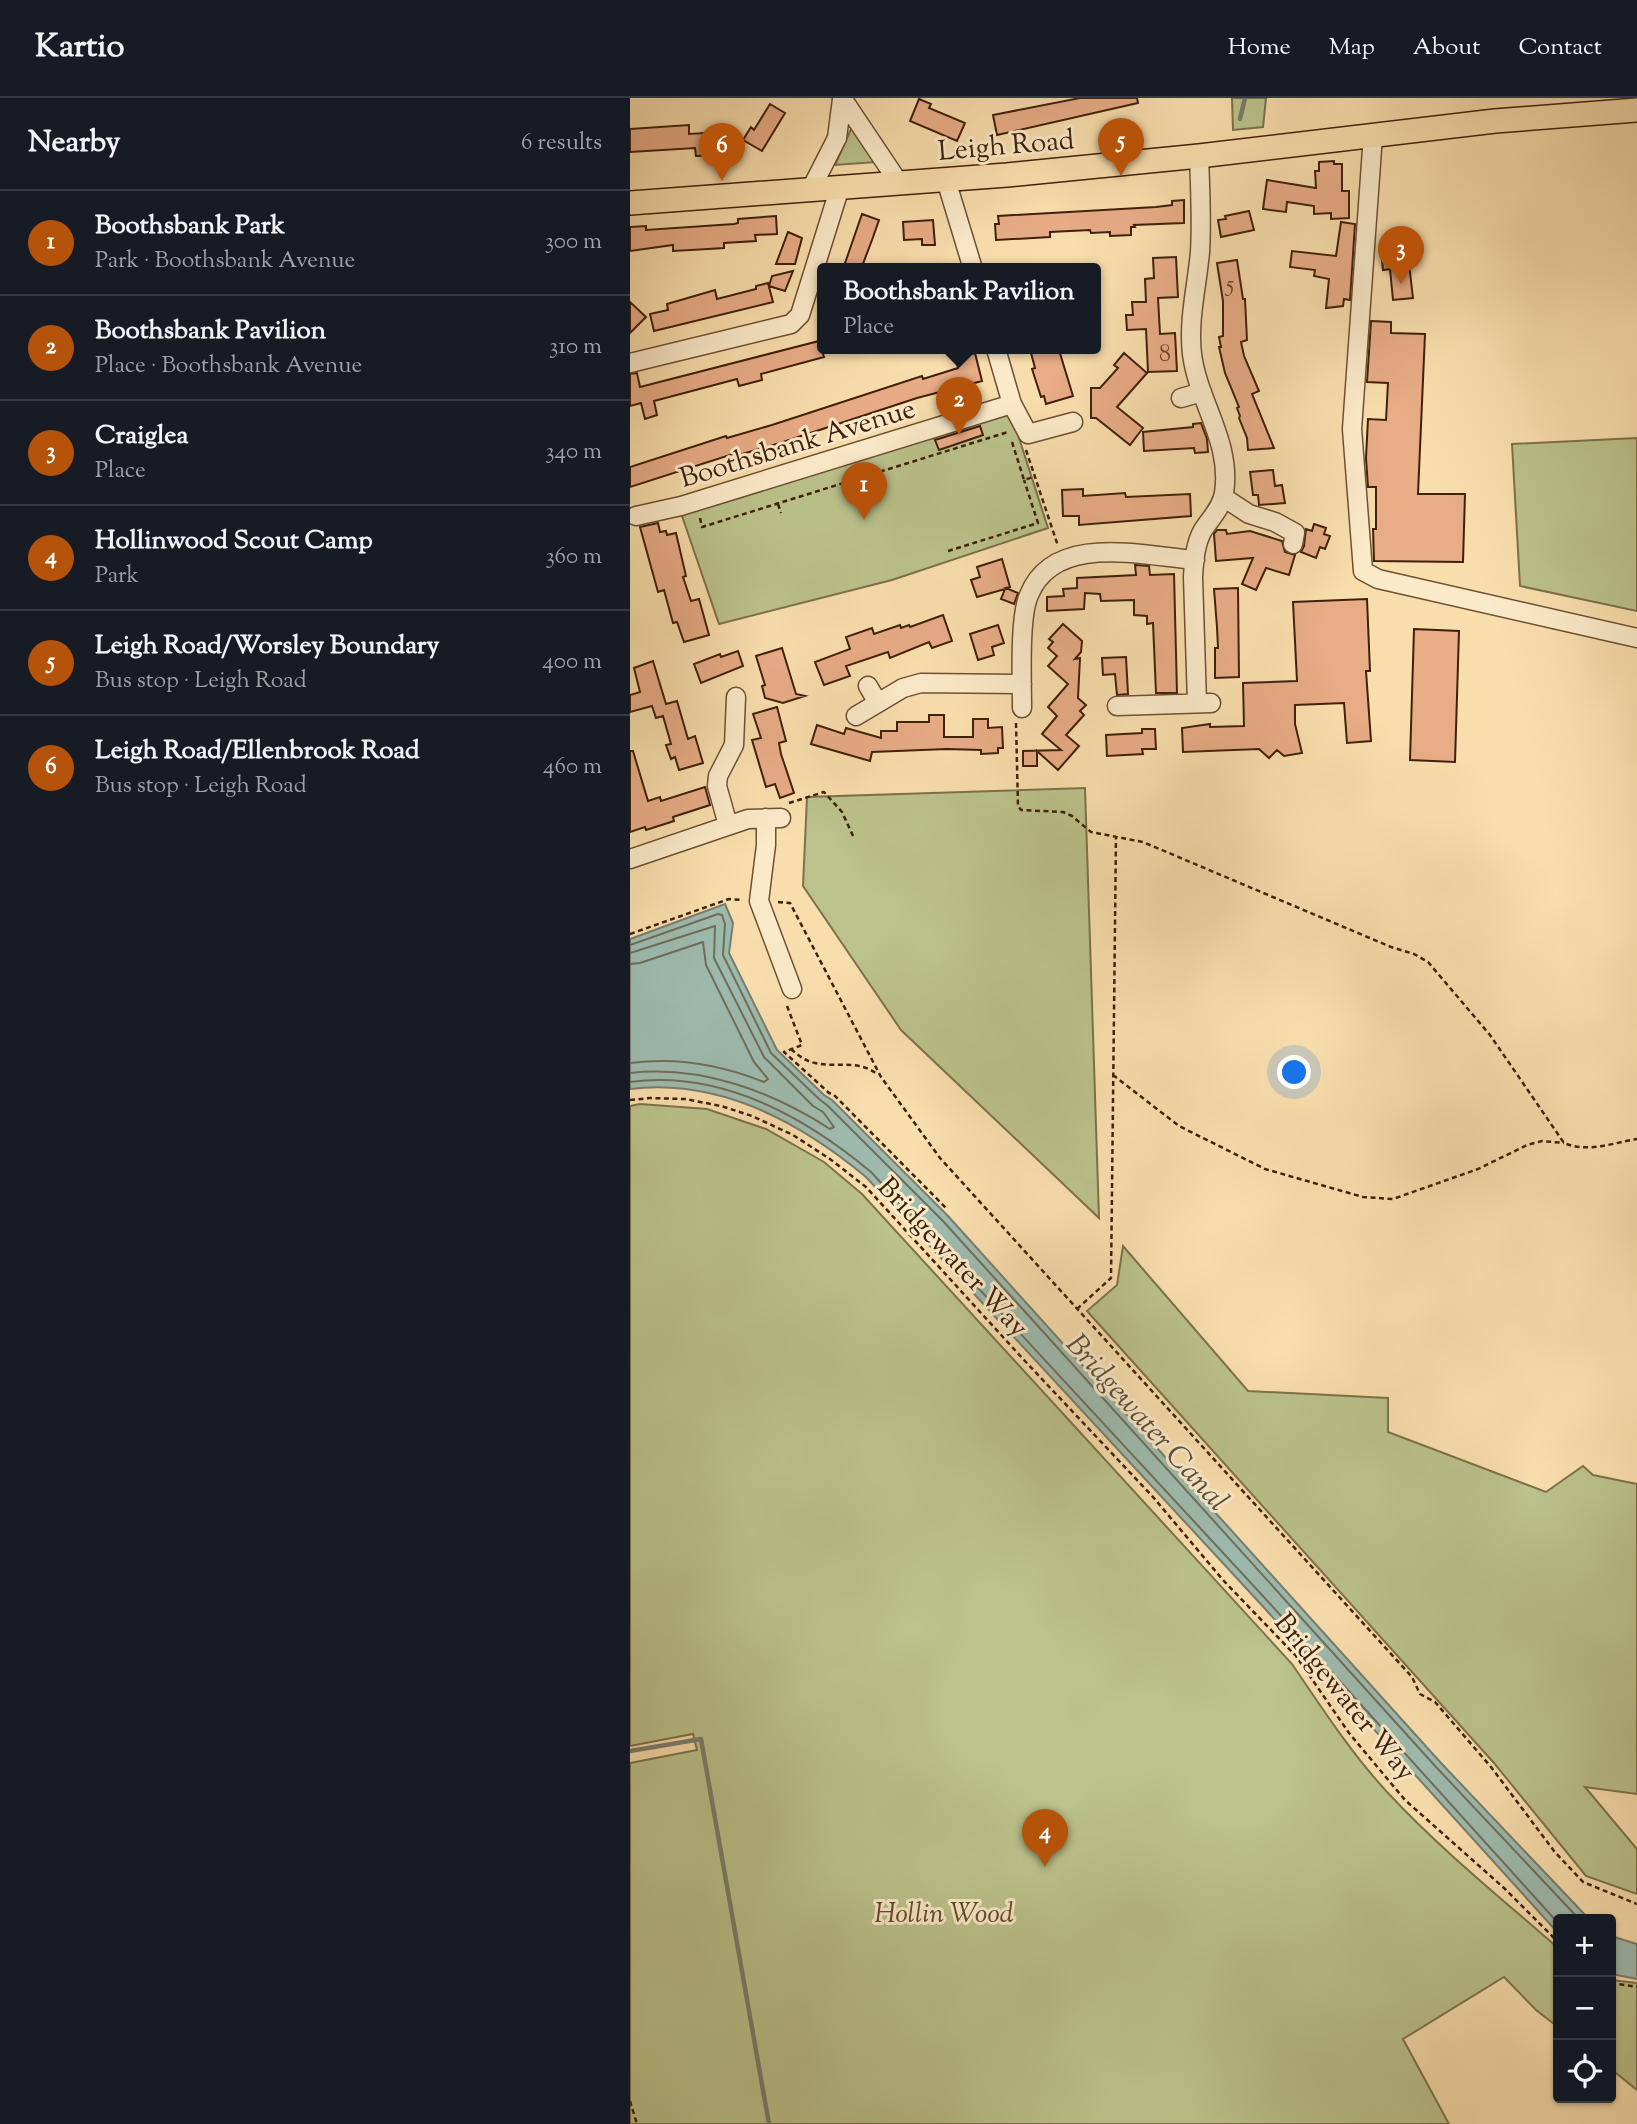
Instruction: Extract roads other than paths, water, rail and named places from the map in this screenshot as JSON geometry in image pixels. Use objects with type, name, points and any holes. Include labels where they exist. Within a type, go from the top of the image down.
[{"type":"main road","name":"Leigh Road","points":[[630,203],[946,180],[1199,156],[1508,119],[1637,110]]},
{"type":"street","points":[[842,98],[898,183]]},
{"type":"street","points":[[811,189],[837,138],[842,98]]},
{"type":"street","points":[[1373,135],[1352,429],[1363,571],[1378,579],[1637,638]]},
{"type":"street","points":[[1116,706],[1204,703],[1193,577],[1198,541],[1223,497],[1224,477],[1221,440],[1196,375],[1191,332],[1201,235],[1199,156]]},
{"type":"street","points":[[946,180],[970,263]]},
{"type":"street","points":[[630,363],[796,321],[840,187]]},
{"type":"street","points":[[997,354],[1012,404],[1028,434],[1073,422]]},
{"type":"street","points":[[1181,398],[1202,392]]},
{"type":"street","name":"Boothsbank Avenue","points":[[636,516],[695,502],[1012,404]]},
{"type":"street","points":[[1223,497],[1249,514],[1275,522],[1295,533],[1293,544]]},
{"type":"street","points":[[1022,708],[1025,612],[1028,596],[1035,582],[1047,569],[1062,560],[1097,552],[1195,560]]},
{"type":"street","points":[[856,716],[903,688],[921,683],[1022,684]]},
{"type":"street","points":[[868,686],[878,703]]},
{"type":"street","points":[[728,825],[717,786],[720,767],[734,745],[729,720],[736,697]]},
{"type":"street","points":[[630,859],[748,819],[774,818],[766,845],[759,901],[792,989]]},
{"type":"water","points":[[725,904],[733,923],[729,953],[777,1050],[832,1100],[948,1216],[1441,1763],[1584,1914],[1553,1914],[1553,1927],[1257,1600],[866,1177],[814,1138],[757,1108],[695,1090],[663,1087],[630,1089],[630,939]]},
{"type":"water","points":[[1616,1938],[1637,1944],[1637,1979],[1616,1975]]},
{"type":"waterway","points":[[1240,119],[1245,98]]},
{"type":"waterway","points":[[630,1751],[701,1739],[769,2124]]},
{"type":"place","name":"Leigh Road/Worsley Boundary","points":[[1121,176]]},
{"type":"place","name":"Leigh Road/Ellenbrook Road","points":[[722,181]]},
{"type":"place","name":"Craiglea","points":[[1401,284]]},
{"type":"place","name":"Boothsbank Pavilion","points":[[959,435]]},
{"type":"place","name":"Boothsbank Park","points":[[864,520]]},
{"type":"place","name":"Hollinwood Scout Camp","points":[[1045,1867]]},
{"type":"water label","name":"Bridgewater Canal","points":[[1148,1422]]},
{"type":"park label","name":"Hollin Wood","points":[[944,1912]]}]
